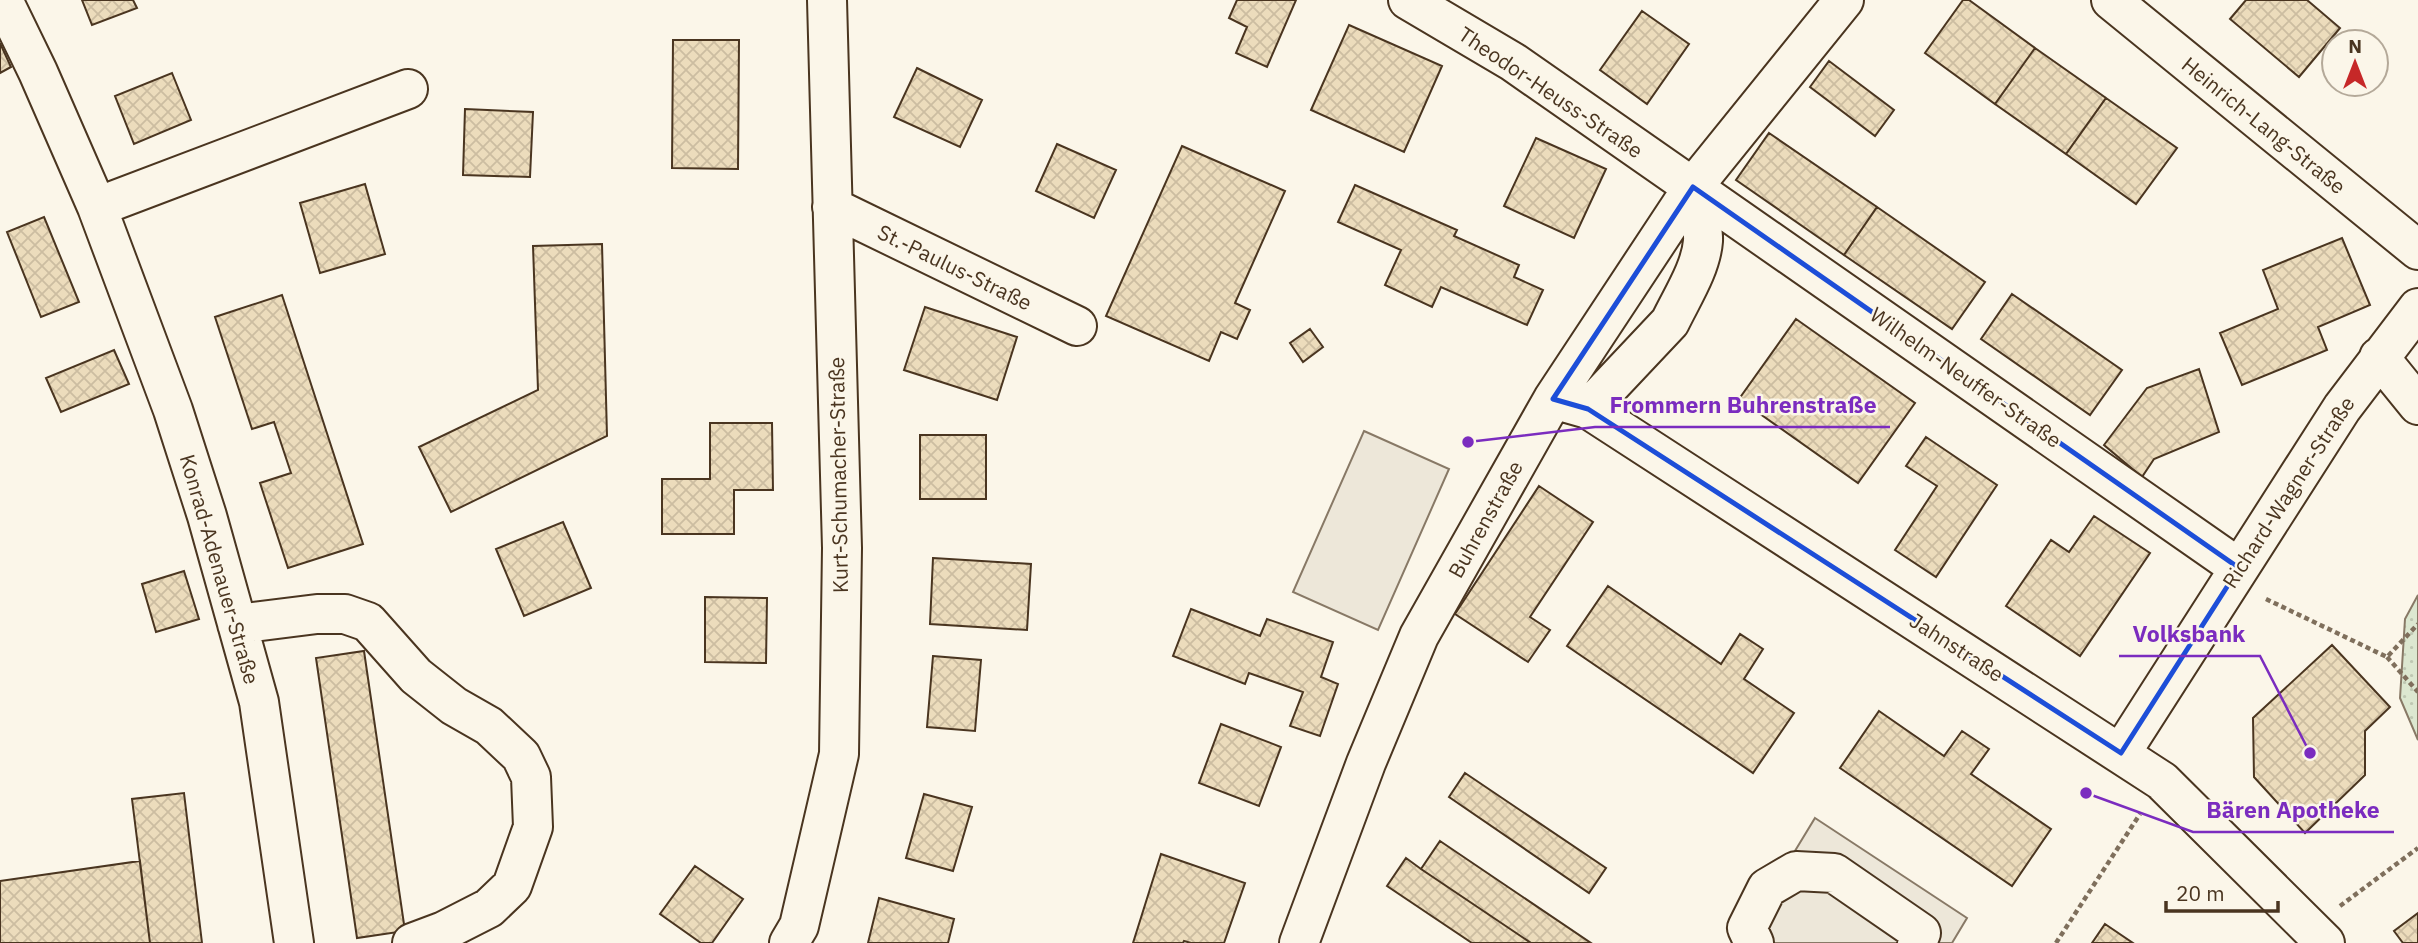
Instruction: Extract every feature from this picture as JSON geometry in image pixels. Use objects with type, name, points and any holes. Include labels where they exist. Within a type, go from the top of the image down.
[{"type":"street","name":"Konrad-Adenauer-Straße","points":[[3,0],[97,207],[173,411],[207,516],[259,702],[294,943]]},
{"type":"street","name":"Kurt-Schumacher-Straße","points":[[789,943],[799,926],[839,754],[842,548],[827,0]]},
{"type":"street","name":"Theodor-Heuss-Straße","points":[[1408,0],[1513,62],[1693,187]]},
{"type":"street","name":"Buhrenstraße","points":[[1299,943],[1366,763],[1419,636],[1570,404],[1693,187],[1844,0]]},
{"type":"street","name":"Heinrich-Lang-Straße","points":[[2111,0],[2418,250]]},
{"type":"street","points":[[97,207],[408,89]]},
{"type":"street","points":[[1570,404],[1670,322],[1696,267],[1703,240],[1693,187]]},
{"type":"street","name":"Wilhelm-Neuffer-Straße","points":[[1693,187],[2235,575]]},
{"type":"street","name":"St.-Paulus-Straße","points":[[832,207],[1077,326]]},
{"type":"street","name":"Richard-Wagner-Straße","points":[[2122,753],[2342,408],[2418,308]]},
{"type":"street","points":[[2379,357],[2418,405]]},
{"type":"street","name":"Jahnstraße","points":[[1570,404],[2122,753],[2162,781],[2318,936]]},
{"type":"street","points":[[237,624],[317,614],[345,614],[368,622],[416,676],[454,706],[489,726],[521,756],[531,778],[533,827],[512,886],[489,908],[444,931],[412,943]]},
{"type":"street","points":[[1754,943],[1747,928],[1766,888],[1796,871],[1834,873],[1922,933],[1917,943]]},
{"type":"path","points":[[2235,575],[2388,657],[2418,692]]},
{"type":"path","points":[[2388,657],[2418,624]]},
{"type":"path","points":[[2056,943],[2162,781]]},
{"type":"path","points":[[2318,936],[2418,848]]},
{"type":"highlighted area","points":[[1693,187],[2239,568],[2121,753],[1588,409],[1553,399]]},
{"type":"green space","points":[[2418,595],[2418,740],[2400,698],[2405,619]]},
{"type":"shaded area","points":[[1364,431],[1449,469],[1378,630],[1293,592]]},
{"type":"shaded area","points":[[1815,818],[1967,918],[1952,943],[1739,943]]},
{"type":"building","points":[[82,0],[133,0],[137,8],[92,25]]},
{"type":"building","points":[[1237,0],[1296,0],[1267,67],[1236,53],[1247,27],[1229,18]]},
{"type":"building","points":[[1963,0],[1969,0],[2035,48],[1995,104],[1925,53]]},
{"type":"building","points":[[2246,0],[2307,0],[2340,28],[2320,28],[2320,52],[2299,77],[2230,19]]},
{"type":"building","points":[[1642,11],[1689,44],[1647,104],[1600,70]]},
{"type":"building","points":[[1349,25],[1442,66],[1404,152],[1311,110]]},
{"type":"building","points":[[673,40],[739,40],[738,169],[672,168]]},
{"type":"building","points":[[0,43],[11,67],[0,73]]},
{"type":"building","points":[[2035,48],[2106,98],[2066,154],[1995,104]]},
{"type":"building","points":[[1829,61],[1894,110],[1875,136],[1810,87]]},
{"type":"building","points":[[917,68],[982,100],[960,147],[894,117]]},
{"type":"building","points":[[172,73],[191,120],[134,144],[115,96]]},
{"type":"building","points":[[2106,98],[2177,148],[2136,204],[2066,154]]},
{"type":"building","points":[[465,109],[533,112],[530,177],[463,175]]},
{"type":"building","points":[[1769,133],[1877,207],[1844,255],[1736,180]]},
{"type":"building","points":[[1536,138],[1606,169],[1574,238],[1504,206]]},
{"type":"building","points":[[1057,144],[1116,170],[1094,218],[1036,191]]},
{"type":"building","points":[[1182,146],[1285,191],[1235,303],[1250,310],[1237,339],[1221,332],[1209,361],[1106,316]]},
{"type":"building","points":[[365,184],[385,254],[320,273],[300,203]]},
{"type":"building","points":[[1355,185],[1457,230],[1454,236],[1519,265],[1514,277],[1543,290],[1527,325],[1441,287],[1432,307],[1385,285],[1401,250],[1338,222]]},
{"type":"building","points":[[1877,207],[1985,282],[1952,329],[1844,255]]},
{"type":"building","points":[[44,217],[79,302],[41,317],[7,232]]},
{"type":"building","points":[[2342,238],[2370,305],[2318,327],[2327,350],[2242,385],[2220,333],[2278,309],[2263,270]]},
{"type":"building","points":[[602,244],[607,436],[451,512],[419,447],[538,390],[533,246]]},
{"type":"building","points":[[2012,294],[2122,370],[2090,415],[1981,339]]},
{"type":"building","points":[[282,295],[363,544],[288,568],[260,483],[291,473],[274,422],[252,429],[215,317]]},
{"type":"building","points":[[925,307],[1017,337],[997,400],[904,370]]},
{"type":"building","points":[[1796,319],[1915,403],[1858,483],[1739,399]]},
{"type":"building","points":[[1310,329],[1323,347],[1303,362],[1290,343]]},
{"type":"building","points":[[114,350],[129,384],[61,412],[46,378]]},
{"type":"building","points":[[2199,369],[2219,432],[2154,459],[2142,477],[2104,445],[2147,388]]},
{"type":"building","points":[[710,423],[772,423],[773,490],[734,490],[734,534],[662,534],[662,479],[710,479]]},
{"type":"building","points":[[920,435],[986,435],[986,499],[920,499]]},
{"type":"building","points":[[1926,437],[1997,485],[1936,577],[1895,550],[1937,486],[1906,466]]},
{"type":"building","points":[[1539,486],[1593,522],[1530,617],[1550,630],[1528,662],[1455,614]]},
{"type":"building","points":[[2094,516],[2150,553],[2080,656],[2006,606],[2051,540],[2069,552]]},
{"type":"building","points":[[563,522],[591,588],[524,616],[496,549]]},
{"type":"building","points":[[933,558],[1031,564],[1027,630],[930,624]]},
{"type":"building","points":[[184,571],[199,619],[156,632],[142,584]]},
{"type":"building","points":[[1608,586],[1721,664],[1740,634],[1763,649],[1744,679],[1794,713],[1753,773],[1567,646]]},
{"type":"building","points":[[705,597],[767,598],[766,663],[705,662]]},
{"type":"building","points":[[1191,609],[1260,636],[1267,619],[1333,642],[1321,677],[1338,684],[1320,736],[1290,726],[1303,692],[1249,673],[1245,684],[1173,656]]},
{"type":"building","points":[[2332,645],[2390,707],[2365,731],[2365,775],[2305,833],[2254,777],[2253,718]]},
{"type":"building","points":[[364,651],[405,931],[357,938],[316,658]]},
{"type":"building","points":[[933,656],[981,660],[975,731],[927,727]]},
{"type":"building","points":[[1879,711],[1944,756],[1962,731],[1989,749],[1971,774],[2051,829],[2012,886],[1840,768]]},
{"type":"building","points":[[1221,724],[1281,747],[1259,806],[1199,783]]},
{"type":"building","points":[[1465,773],[1606,868],[1589,893],[1449,797]]},
{"type":"building","points":[[184,793],[202,943],[150,943],[132,799]]},
{"type":"building","points":[[924,794],[972,807],[953,871],[906,858]]},
{"type":"building","points":[[1440,841],[1591,943],[1531,943],[1421,869]]},
{"type":"building","points":[[1161,854],[1245,883],[1224,943],[1133,943]]},
{"type":"building","points":[[1406,858],[1531,943],[1472,943],[1387,886]]},
{"type":"building","points":[[140,861],[150,943],[0,943],[0,881]]},
{"type":"building","points":[[695,866],[743,899],[712,943],[701,943],[660,914]]},
{"type":"building","points":[[879,898],[954,919],[948,943],[868,943]]},
{"type":"building","points":[[2418,913],[2418,943],[2403,943],[2394,931]]},
{"type":"building","points":[[2105,924],[2133,943],[2092,943]]},
{"type":"place","name":"Frommern Buhrenstraße","points":[[1468,442]]},
{"type":"place","name":"Volksbank","points":[[2310,753]]},
{"type":"place","name":"Bären Apotheke","points":[[2086,793]]}]
